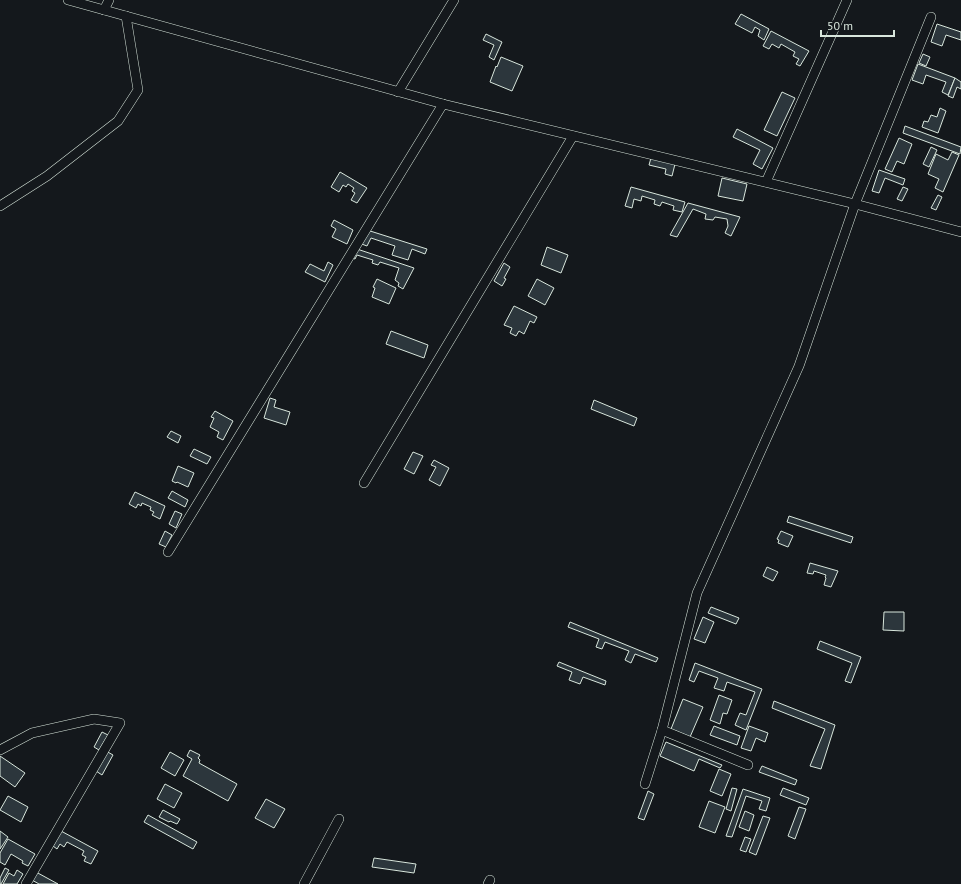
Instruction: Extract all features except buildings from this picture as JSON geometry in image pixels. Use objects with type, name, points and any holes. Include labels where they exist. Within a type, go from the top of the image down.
[{"type":"street","points":[[68,0],[443,104],[766,182],[961,232]]},
{"type":"street","points":[[104,10],[109,0]]},
{"type":"street","points":[[398,92],[454,0]]},
{"type":"street","points":[[766,182],[847,0]]},
{"type":"street","points":[[0,206],[47,176],[118,121],[138,90],[126,16]]},
{"type":"street","points":[[645,784],[662,730],[697,593],[799,366],[855,204],[931,17]]},
{"type":"street","points":[[168,552],[443,104]]},
{"type":"street","points":[[364,483],[573,136]]},
{"type":"street","points":[[0,750],[32,733],[94,719],[120,723],[26,884]]},
{"type":"street","points":[[662,730],[748,765]]},
{"type":"street","points":[[304,884],[339,819]]}]
